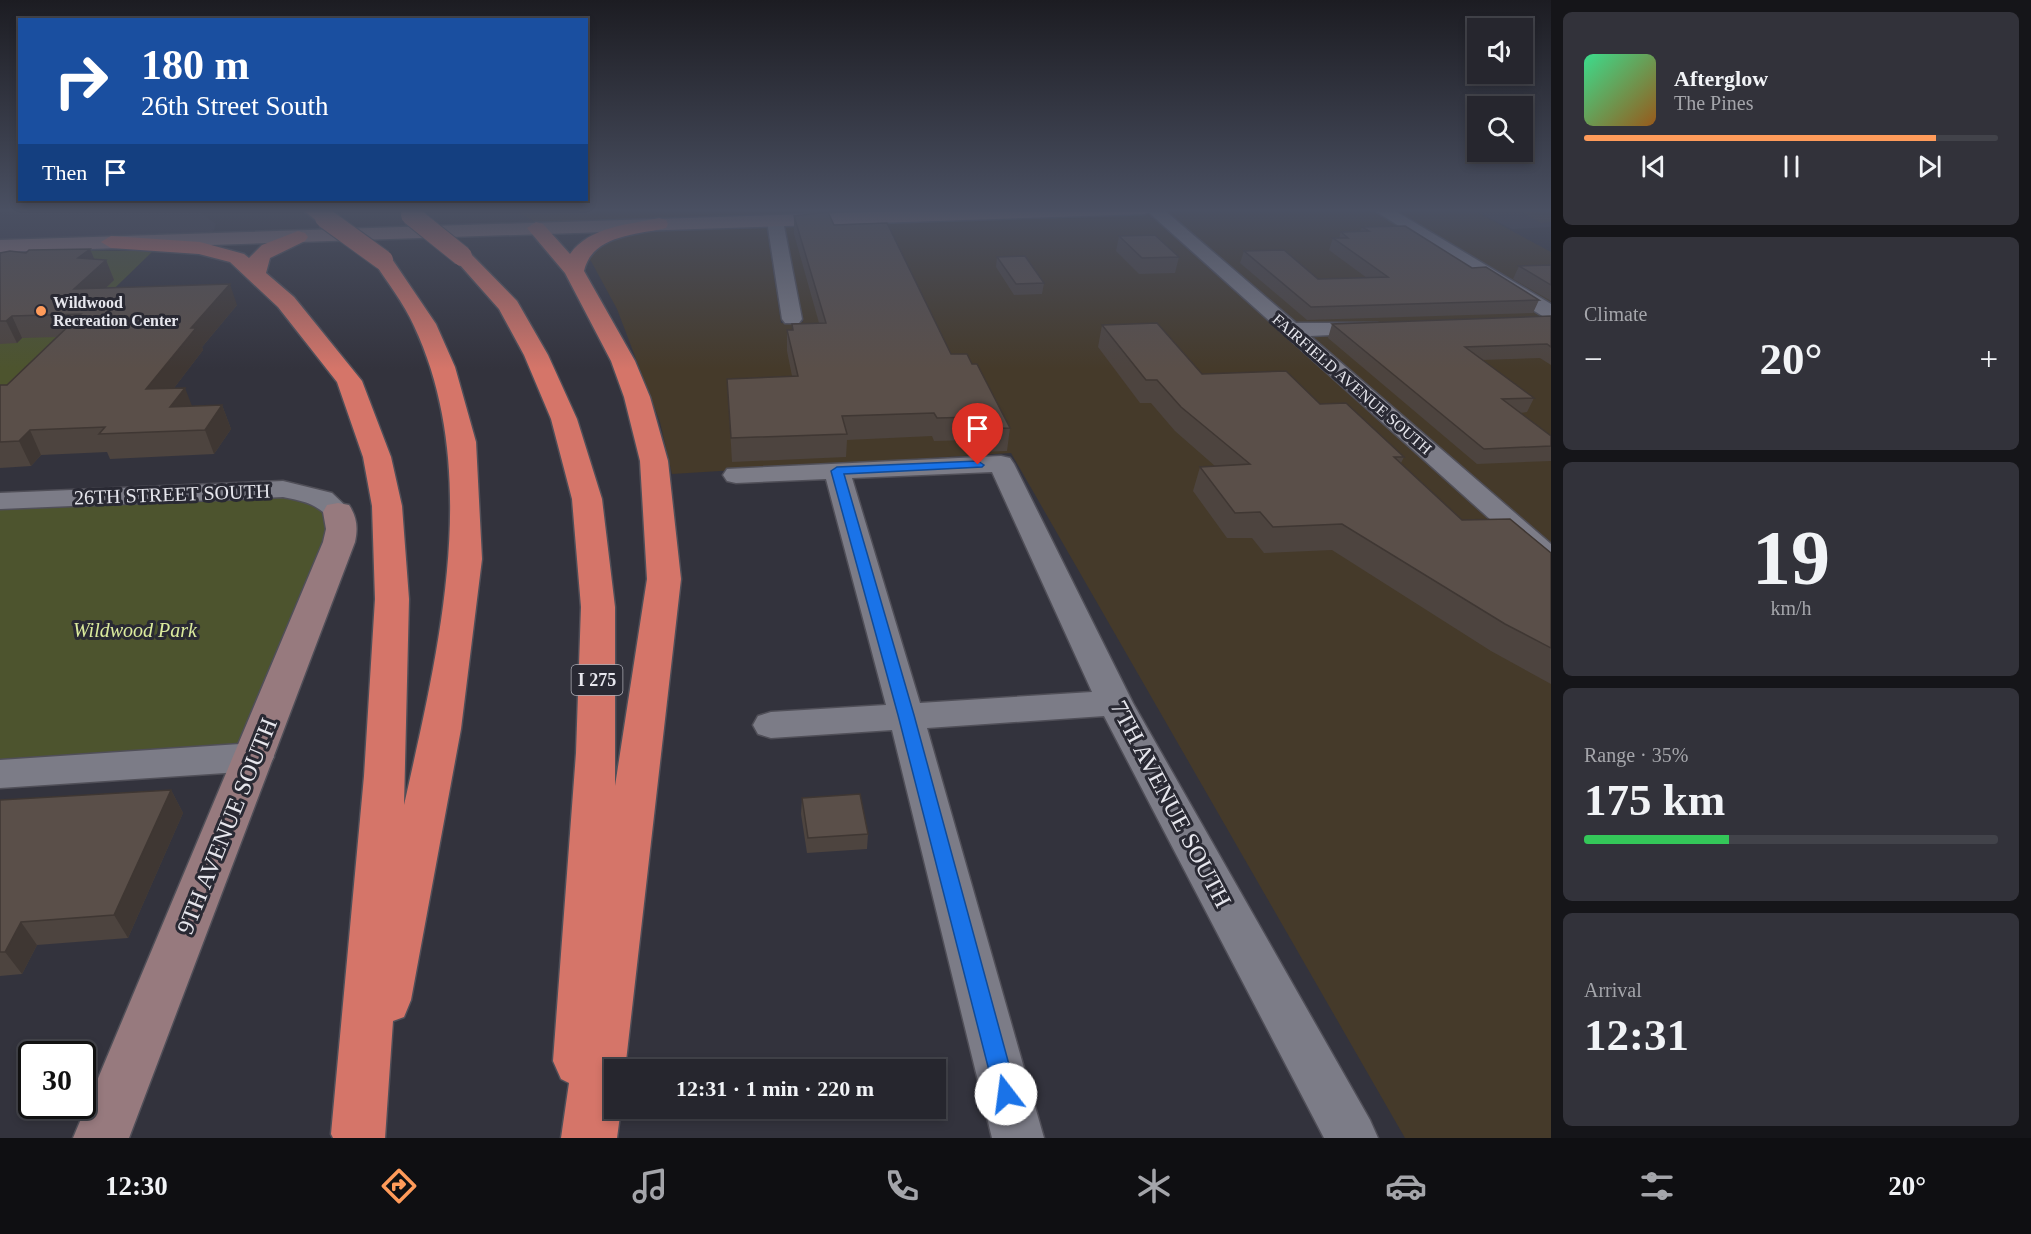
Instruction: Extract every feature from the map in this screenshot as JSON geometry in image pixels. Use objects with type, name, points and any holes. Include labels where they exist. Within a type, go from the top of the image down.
[{"type":"highway","points":[[242,262],[286,302],[349,381],[377,457],[387,506],[392,599],[389,695],[359,1136]]},
{"type":"highway","points":[[256,274],[257,262]]},
{"type":"highway","points":[[359,1136],[441,729],[466,559],[462,442],[443,367],[425,324],[384,262]]},
{"type":"highway","name":"I 275","points":[[468,262],[509,306],[536,355],[564,420],[587,499],[598,607],[596,753],[576,1138]]},
{"type":"highway","points":[[566,262],[574,271],[623,361],[647,423],[654,461],[664,579],[589,1138]]},
{"type":"highway","points":[[574,262],[574,271]]},
{"type":"street","points":[[782,262],[792,319]]},
{"type":"street","name":"FAIRFIELD AVENUE SOUTH","points":[[1213,262],[1551,559]]},
{"type":"street","points":[[1467,262],[1551,313]]},
{"type":"street","points":[[1527,322],[1551,321]]},
{"type":"street","points":[[1290,330],[1397,326]]},
{"type":"street","name":"7TH AVENUE SOUTH","points":[[837,471],[1001,464],[1115,703],[1352,1138]]},
{"type":"street","points":[[736,476],[837,471],[906,715],[1018,1138]]},
{"type":"street","name":"26TH STREET SOUTH","points":[[0,501],[282,489],[322,499],[339,512]]},
{"type":"street","name":"9TH AVENUE SOUTH","points":[[101,1138],[339,542],[342,529],[339,512]]},
{"type":"street","points":[[771,724],[1115,703]]},
{"type":"street","points":[[0,774],[255,757]]},
{"type":"shaded area","points":[[592,262],[772,262],[781,323],[803,322],[792,262],[1203,262],[1551,571],[1551,1138],[1405,1138],[1011,453],[672,474],[660,422],[617,309]]},
{"type":"shaded area","points":[[1223,262],[1458,262],[1547,317],[1296,326]]},
{"type":"shaded area","points":[[1478,262],[1551,262],[1551,306]]},
{"type":"shaded area","points":[[1551,325],[1551,546],[1306,334]]},
{"type":"green space","points":[[0,262],[142,262],[0,399]]},
{"type":"green space","name":"Wildwood Park","points":[[269,489],[336,509],[255,757],[0,774],[0,501]]},
{"type":"building","points":[[0,262],[104,262],[74,289],[230,284],[191,328],[196,328],[146,389],[185,388],[170,407],[222,405],[205,430],[99,434],[105,427],[30,430],[19,441],[0,442],[0,385],[7,385],[81,314],[12,316],[6,321],[0,321]]},
{"type":"building","points":[[808,262],[906,262],[951,354],[967,354],[972,364],[977,364],[1010,428],[982,429],[976,417],[937,418],[934,413],[842,416],[847,434],[731,438],[727,379],[798,376],[787,330],[793,330],[792,324],[826,323]]},
{"type":"building","points":[[1001,262],[1029,262],[1044,283],[1016,284]]},
{"type":"building","points":[[1257,262],[1298,262],[1318,279],[1388,277],[1367,262],[1463,262],[1472,268],[1486,267],[1539,300],[1311,307]]},
{"type":"building","points":[[1551,265],[1551,285],[1519,266]]},
{"type":"building","points":[[1551,316],[1551,347],[1547,344],[1465,347],[1534,398],[1502,399],[1551,436],[1551,446],[1484,449],[1332,324]]},
{"type":"building","points":[[1157,323],[1202,374],[1286,371],[1320,404],[1346,403],[1404,457],[1394,457],[1462,520],[1510,519],[1551,553],[1551,648],[1505,624],[1342,524],[1273,527],[1260,512],[1235,513],[1200,467],[1250,464],[1181,407],[1157,380],[1146,380],[1102,325]]},
{"type":"building","points":[[171,790],[114,915],[21,922],[5,952],[0,952],[0,800]]},
{"type":"building","points":[[860,794],[868,834],[808,838],[802,798]]},
{"type":"place","name":"Wildwood Recreation Center","points":[[41,311]]},
{"type":"route","points":[[978,465],[837,471],[906,715],[1006,1094]]}]
